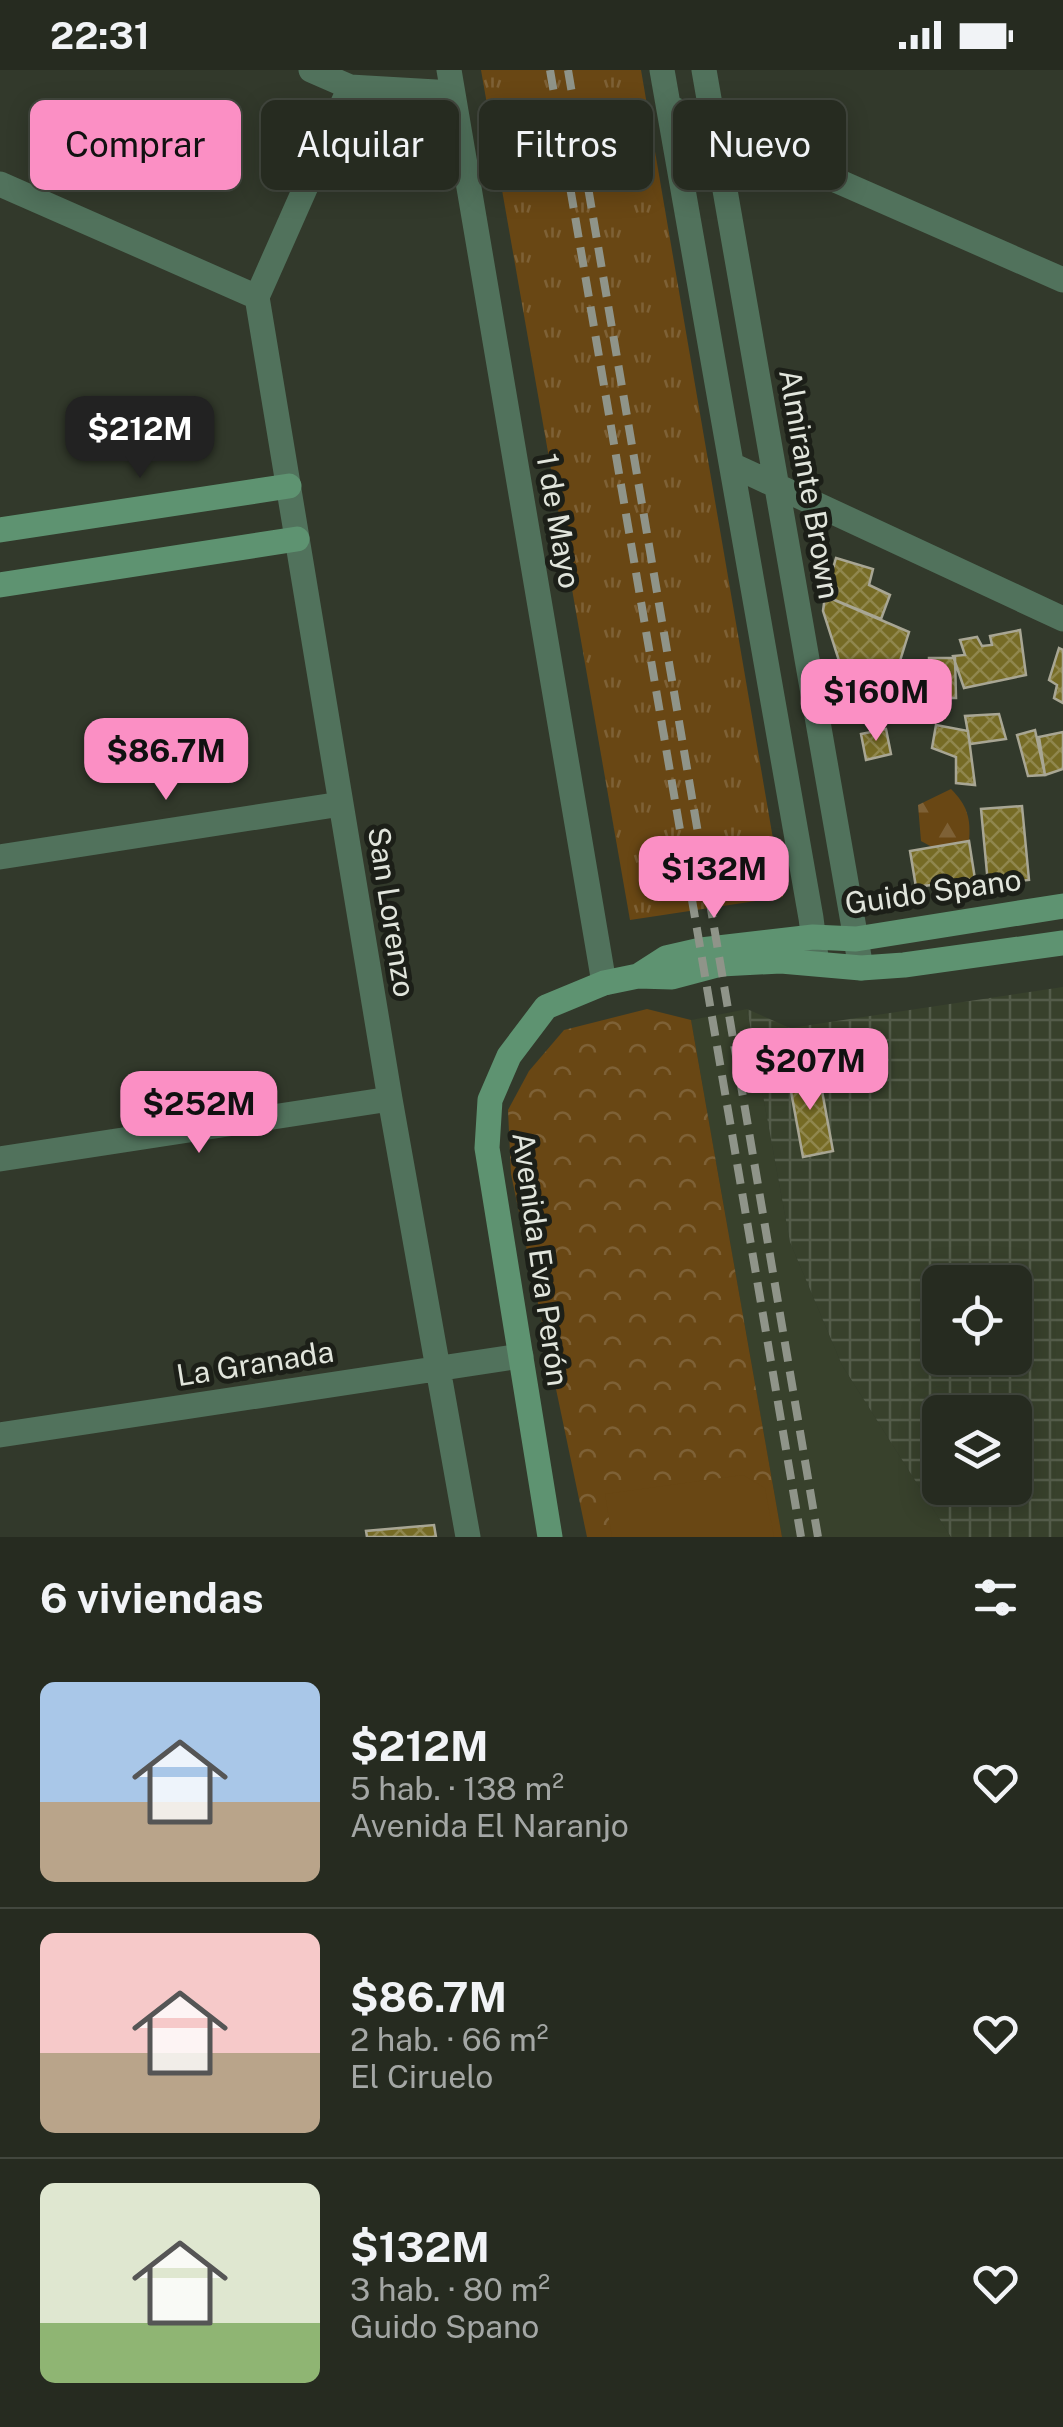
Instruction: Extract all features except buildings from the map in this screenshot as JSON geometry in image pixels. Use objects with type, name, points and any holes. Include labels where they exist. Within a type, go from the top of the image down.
[{"type":"main road","points":[[0,530],[288,486]]},
{"type":"main road","points":[[0,586],[298,539]]},
{"type":"main road","name":"Guido Spano","points":[[638,976],[666,958],[701,950],[814,937],[856,939],[1063,906]]},
{"type":"main road","name":"Guido Spano","points":[[604,983],[638,976],[672,977],[720,964],[781,961],[861,968],[1063,942]]},
{"type":"main road","name":"Avenida Eva Perón","points":[[550,1537],[487,1148],[490,1100],[508,1056],[546,1007],[604,983]]},
{"type":"street","points":[[311,70],[350,87],[451,81]]},
{"type":"street","points":[[662,70],[817,964]]},
{"type":"street","name":"Almirante Brown","points":[[704,70],[709,100]]},
{"type":"street","name":"1 de Mayo","points":[[451,81],[604,983]]},
{"type":"street","points":[[0,184],[257,297],[350,87]]},
{"type":"street","points":[[669,107],[673,109]]},
{"type":"street","points":[[846,184],[1063,280]]},
{"type":"street","name":"Almirante Brown","points":[[725,190],[861,968]]},
{"type":"street","points":[[0,209],[27,196]]},
{"type":"street","name":"San Lorenzo","points":[[257,297],[390,1099],[468,1537]]},
{"type":"street","points":[[732,466],[1063,619]]},
{"type":"street","points":[[0,857],[341,804]]},
{"type":"street","points":[[0,1158],[390,1099]]},
{"type":"street","name":"La Granada","points":[[0,1435],[521,1356]]},
{"type":"shaded area","points":[[1063,987],[1063,1537],[951,1537],[931,1505],[1032,1505],[1032,1395],[922,1395],[922,1491],[842,1365],[790,1242],[747,1009],[790,1028]]},
{"type":"shaded area","points":[[747,1009],[790,1242],[842,1365],[922,1491],[922,1505],[931,1505],[951,1537],[782,1537],[691,1020]]},
{"type":"green space","points":[[481,70],[641,70],[646,100],[486,100]]},
{"type":"green space","points":[[653,140],[783,897],[630,920],[502,190],[653,190]]},
{"type":"green space","points":[[951,789],[967,812],[969,841],[932,847],[921,841],[918,805]]},
{"type":"green space","points":[[647,1009],[691,1020],[782,1537],[587,1537],[511,1174],[508,1110],[529,1071],[564,1030]]},
{"type":"green space","points":[[743,1475],[765,1488],[774,1537],[612,1537],[605,1494]]},
{"type":"railway","points":[[550,70],[801,1537]]},
{"type":"railway","points":[[568,70],[818,1537]]}]
